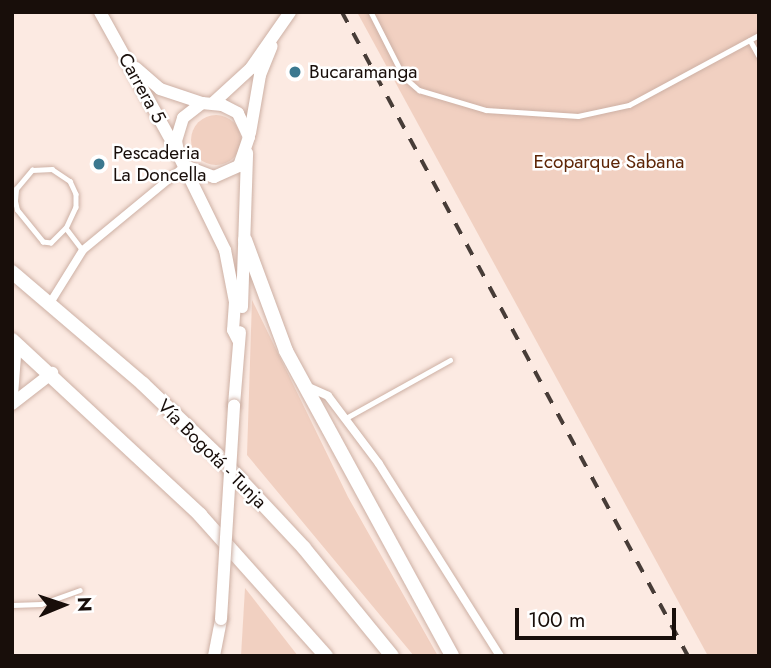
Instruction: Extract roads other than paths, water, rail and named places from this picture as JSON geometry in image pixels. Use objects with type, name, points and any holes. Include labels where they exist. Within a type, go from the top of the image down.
[{"type":"highway","points":[[245,240],[271,315],[304,386],[452,656]]},
{"type":"highway","name":"Vía Bogotá - Tunja","points":[[12,272],[50,303],[217,455],[304,548],[392,656]]},
{"type":"highway","points":[[14,342],[52,373],[200,515],[326,656]]},
{"type":"main road","name":"Carrera 5","points":[[102,17],[141,76],[180,98],[207,103]]},
{"type":"main road","name":"Carrera 5","points":[[102,17],[184,163],[225,250],[235,302],[233,330],[238,340]]},
{"type":"main road","points":[[247,153],[239,166],[221,176],[200,175],[184,163],[179,125],[251,68],[286,18]]},
{"type":"main road","points":[[214,656],[221,619],[245,240],[247,153],[260,75],[286,18]]},
{"type":"main road","points":[[207,103],[237,113],[249,137]]},
{"type":"main road","points":[[12,395],[14,342]]},
{"type":"main road","points":[[12,404],[52,373]]},
{"type":"street","points":[[50,303],[83,250],[184,163]]},
{"type":"street","points":[[304,386],[328,396],[379,464],[500,656]]},
{"type":"lane","points":[[370,12],[404,77],[419,90],[486,110],[599,114],[629,105],[759,35]]},
{"type":"lane","points":[[750,40],[759,56]]},
{"type":"lane","points":[[52,169],[70,181],[76,194],[76,207],[66,228],[56,241],[43,242],[17,210],[16,189],[32,170],[52,169]]},
{"type":"lane","points":[[66,228],[83,250]]},
{"type":"lane","points":[[345,419],[450,360]]},
{"type":"lane","points":[[12,605],[41,604],[80,590]]},
{"type":"railway","points":[[342,12],[688,656]]},
{"type":"place","name":"Bucaramanga","points":[[295,72]]},
{"type":"place","name":"Pescaderia La Doncella","points":[[99,164]]},
{"type":"park label","name":"Ecoparque Sabana","points":[[609,162]]}]
